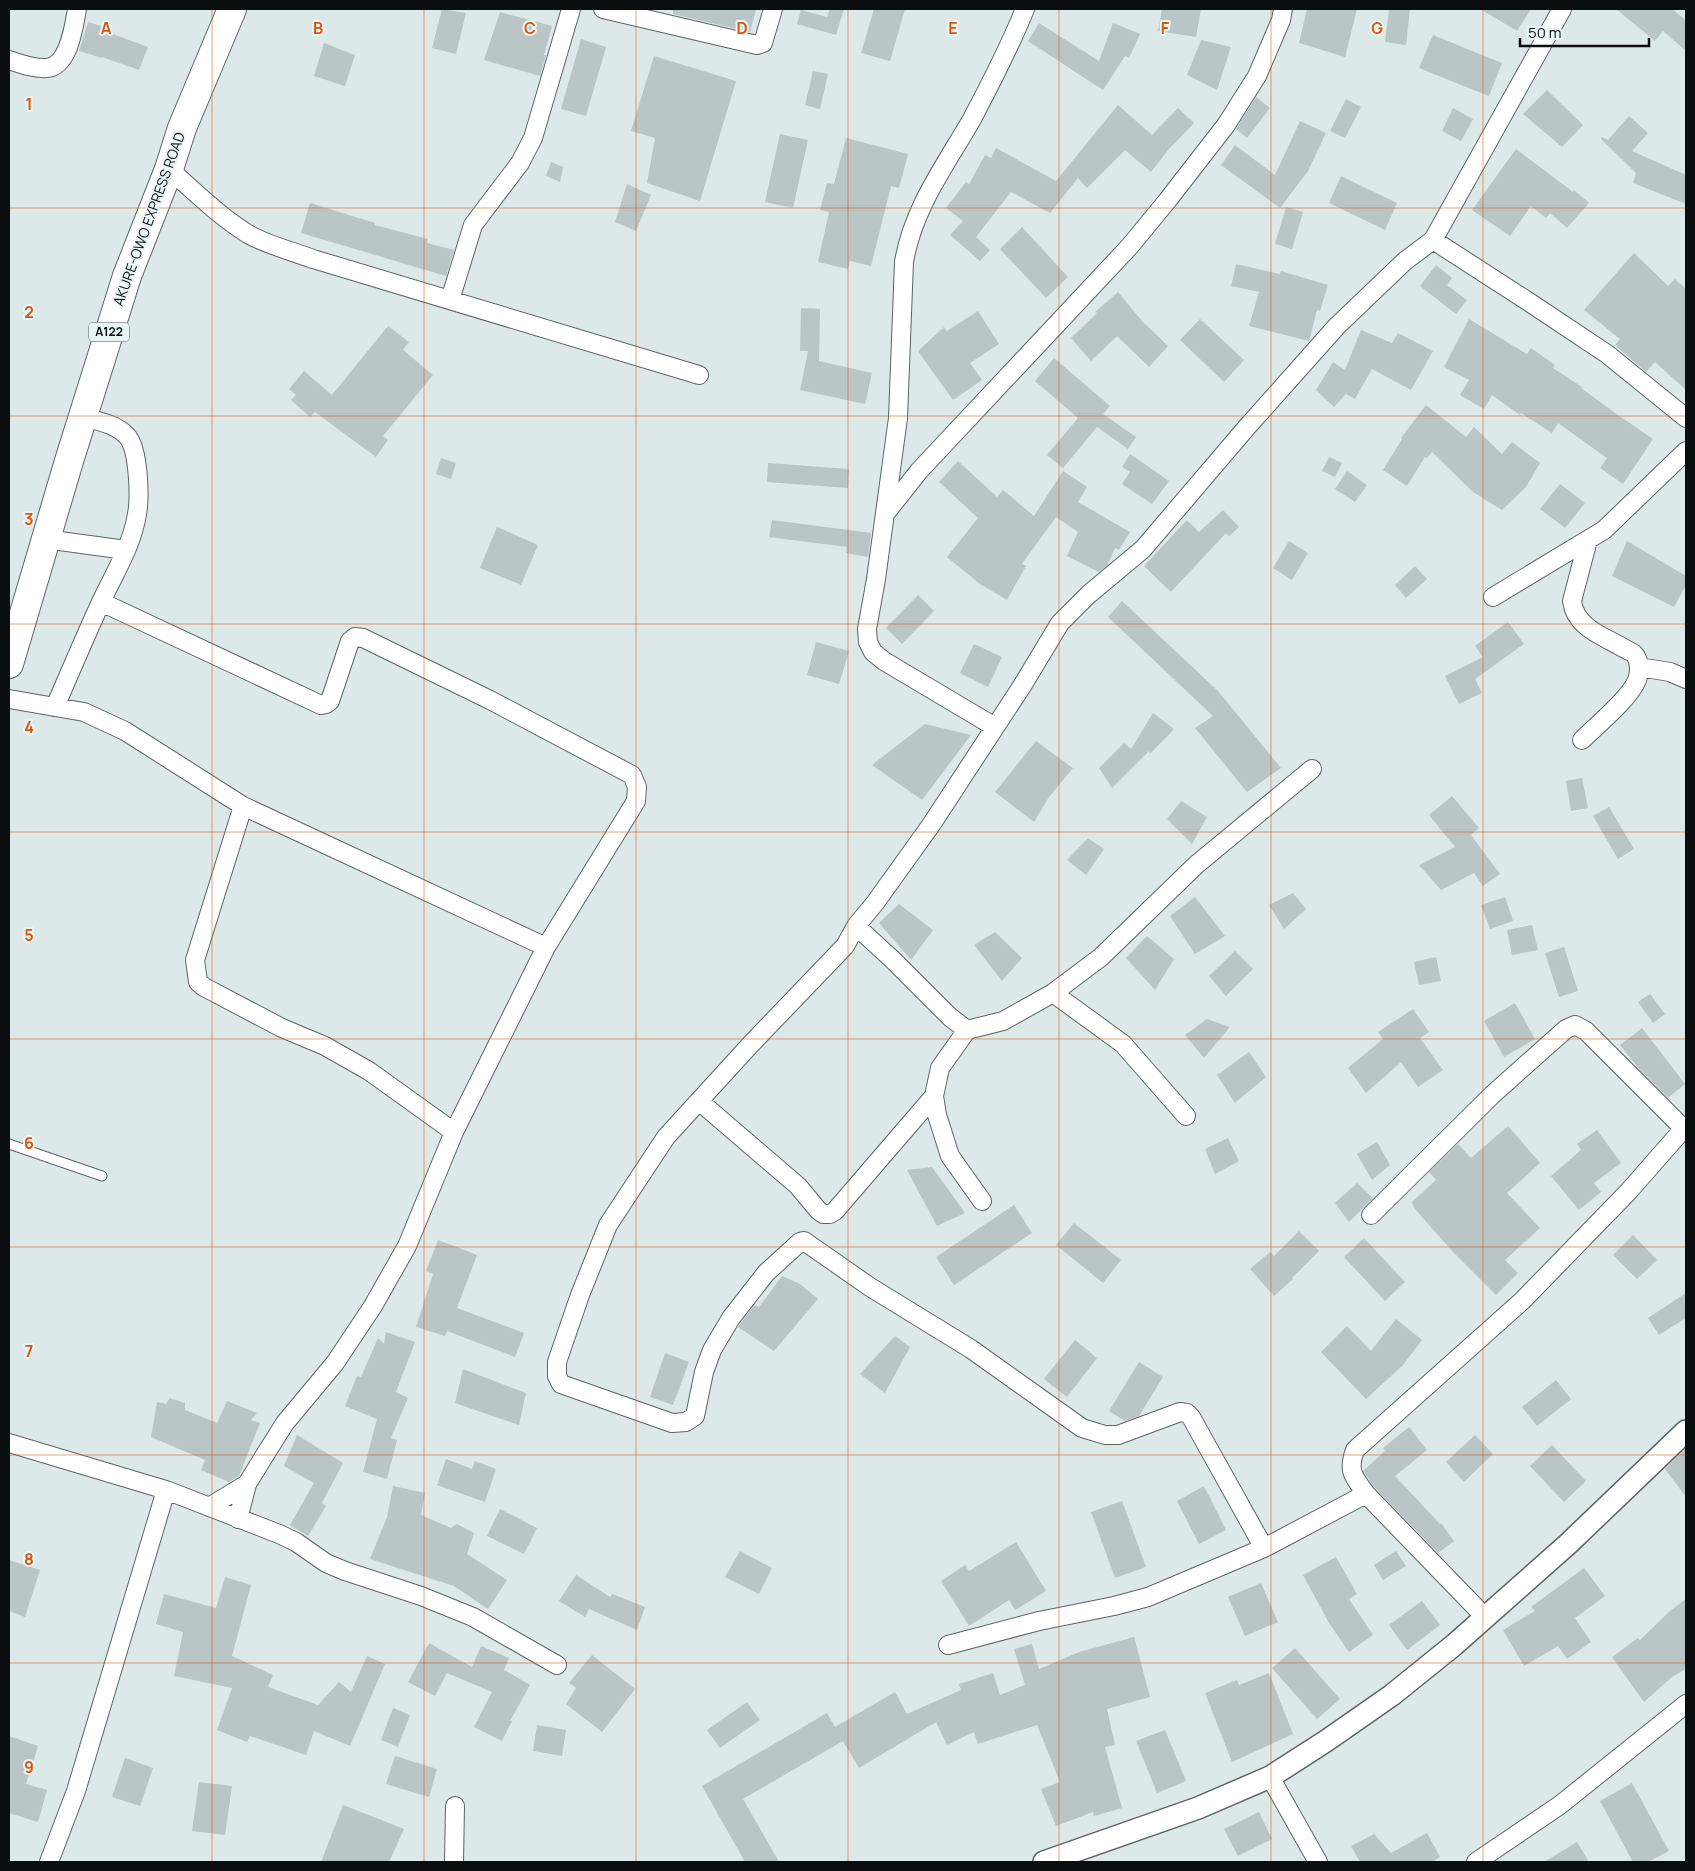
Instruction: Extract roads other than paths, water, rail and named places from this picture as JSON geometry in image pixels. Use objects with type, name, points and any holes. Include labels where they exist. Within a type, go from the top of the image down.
[{"type":"highway","name":"AKURE-OWO EXPRESS ROAD","points":[[9,664],[45,539],[127,276],[169,169],[182,128],[232,9]]},
{"type":"street","points":[[9,60],[34,68],[49,68],[61,61],[72,40],[77,9]]},
{"type":"street","points":[[450,300],[472,225],[520,163],[533,138],[571,9]]},
{"type":"street","points":[[603,9],[622,11],[757,45],[763,43],[766,37],[773,9]]},
{"type":"street","points":[[995,727],[884,661],[874,652],[868,642],[866,629],[876,580],[898,418],[904,262],[908,240],[916,216],[972,119],[1025,9]]},
{"type":"street","points":[[884,514],[919,471],[1130,246],[1166,201],[1226,125],[1257,76],[1281,20],[1283,9]]},
{"type":"street","points":[[1264,1548],[1218,1462],[1187,1413],[1180,1412],[1118,1435],[1105,1436],[1082,1428],[971,1349],[856,1278],[804,1241],[800,1242],[766,1274],[732,1318],[712,1350],[704,1372],[695,1416],[686,1422],[672,1422],[561,1384],[557,1376],[557,1362],[580,1295],[608,1225],[666,1137],[845,946],[856,926],[875,903],[931,825],[1022,686],[1060,623],[1088,595],[1143,549],[1247,427],[1337,326],[1405,261],[1433,240],[1562,9]]},
{"type":"street","points":[[169,169],[227,220],[248,234],[313,259],[699,375]]},
{"type":"street","points":[[1433,240],[1607,354],[1686,418]]},
{"type":"street","points":[[55,707],[126,550],[137,514],[138,477],[133,446],[128,437],[119,429],[83,416]]},
{"type":"street","points":[[1493,597],[1604,530],[1686,451]]},
{"type":"street","points":[[45,539],[126,550]]},
{"type":"street","points":[[1582,740],[1618,705],[1637,680],[1639,667],[1634,654],[1593,631],[1578,620],[1573,610],[1572,601],[1588,540]]},
{"type":"street","points":[[101,602],[321,705],[330,701],[350,641],[355,637],[363,638],[490,700],[632,776],[637,787],[636,800],[546,947],[454,1132],[407,1246],[373,1306],[335,1363],[285,1423],[247,1484],[238,1518]]},
{"type":"street","points":[[1639,667],[1670,672],[1686,679]]},
{"type":"street","points":[[9,699],[84,712],[125,731],[243,806],[546,947]]},
{"type":"street","points":[[982,1201],[950,1156],[937,1115],[934,1096],[940,1068],[967,1030],[1003,1022],[1052,993],[1101,956],[1196,865],[1312,768]]},
{"type":"street","points":[[243,806],[196,960],[198,982],[204,987],[282,1028],[325,1046],[369,1071],[454,1132]]},
{"type":"street","points":[[856,926],[950,1017],[967,1030]]},
{"type":"street","points":[[1052,993],[1122,1044],[1186,1116]]},
{"type":"street","points":[[1371,1215],[1492,1095],[1566,1029],[1575,1025],[1586,1031],[1685,1127],[1628,1192],[1522,1301],[1355,1450],[1350,1463],[1352,1473],[1366,1494],[1485,1617]]},
{"type":"street","points":[[699,1101],[798,1186],[818,1210],[823,1214],[830,1214],[835,1211],[934,1096]]},
{"type":"street","points":[[1057,1860],[1198,1808],[1270,1777],[1326,1742],[1392,1695],[1485,1617],[1568,1544],[1686,1431]]},
{"type":"street","points":[[9,1443],[166,1490],[238,1518],[296,1542],[326,1563],[421,1596],[473,1617],[557,1665]]},
{"type":"street","points":[[209,1507],[247,1484]]},
{"type":"street","points":[[50,1862],[76,1791],[166,1490]]},
{"type":"street","points":[[948,1644],[1039,1621],[1132,1602],[1264,1548],[1366,1494]]},
{"type":"street","points":[[1476,1862],[1560,1805],[1686,1704]]},
{"type":"street","points":[[1270,1777],[1318,1862]]},
{"type":"street","points":[[454,1862],[455,1806]]},
{"type":"lane","points":[[9,1144],[102,1176]]}]
